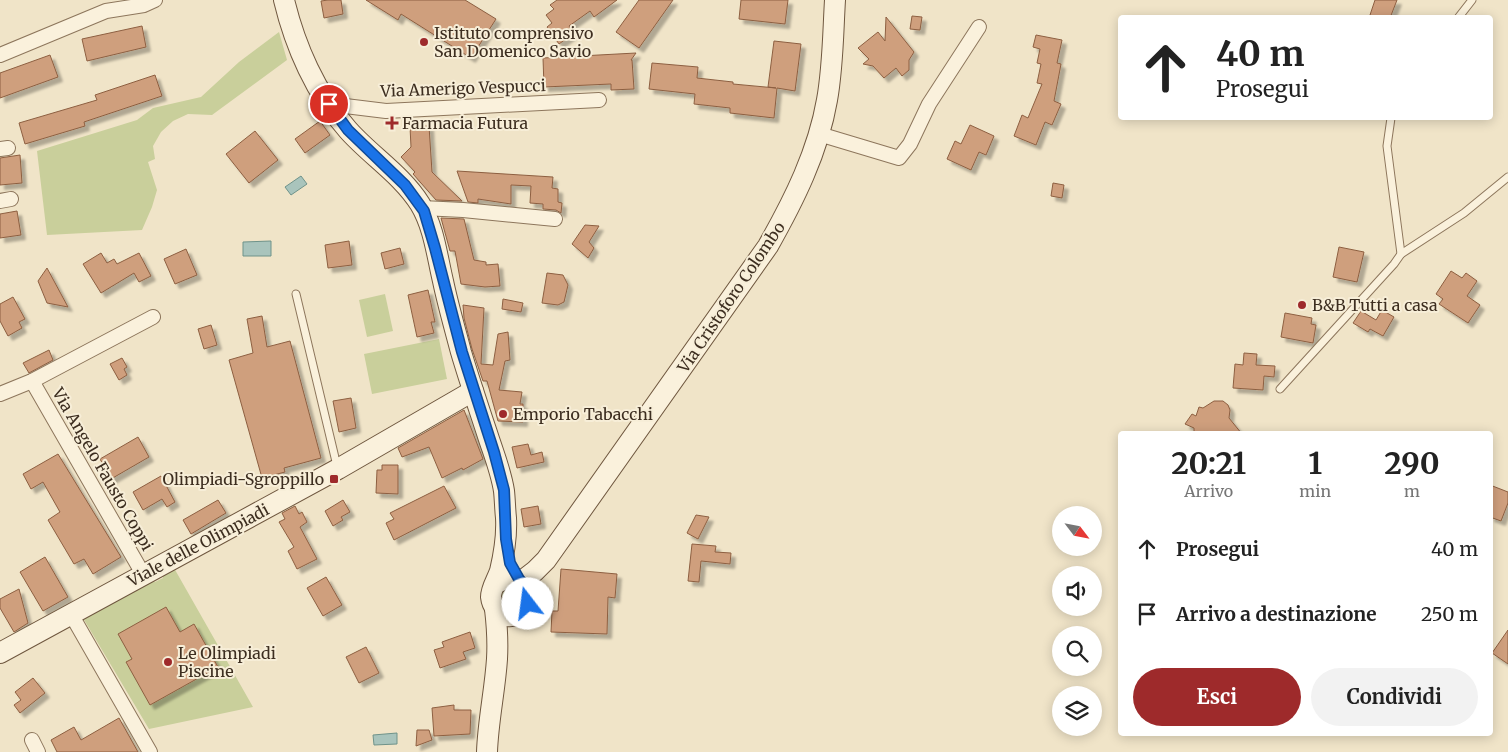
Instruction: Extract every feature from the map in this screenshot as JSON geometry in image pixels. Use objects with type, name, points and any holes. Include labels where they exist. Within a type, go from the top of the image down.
[{"type":"street","points":[[0,55],[106,11],[144,5],[155,0]]},
{"type":"street","name":"Via Cristoforo Colombo","points":[[546,560],[768,246],[802,182],[819,134],[827,100],[835,0]]},
{"type":"street","points":[[283,4],[310,71],[329,104],[348,130],[405,185],[422,208],[435,248],[473,391],[494,452],[504,490],[506,539],[510,563],[520,580]]},
{"type":"street","points":[[819,134],[899,158],[910,144],[929,104],[979,27]]},
{"type":"street","name":"Via Amerigo Vespucci","points":[[329,104],[386,111],[599,100]]},
{"type":"street","points":[[348,130],[350,123],[356,117],[386,111]]},
{"type":"street","points":[[422,208],[555,219]]},
{"type":"street","points":[[0,394],[32,381],[153,317]]},
{"type":"street","name":"Via Angelo Fausto Coppi","points":[[32,381],[143,574]]},
{"type":"street","name":"Viale delle Olimpiadi","points":[[0,653],[338,469],[473,391]]},
{"type":"street","points":[[487,752],[497,661],[498,633],[496,609],[491,599],[502,564],[506,539]]},
{"type":"street","points":[[520,580],[535,572],[546,560]]},
{"type":"street","points":[[497,661],[508,634],[527,606],[546,560]]},
{"type":"street","points":[[496,584],[506,578],[520,580],[526,584],[530,594],[527,606],[520,613],[507,616],[496,609]]},
{"type":"street","points":[[70,614],[150,752]]},
{"type":"lane","points":[[1460,15],[1472,0]]},
{"type":"lane","points":[[1391,120],[1387,146],[1401,254]]},
{"type":"lane","points":[[1280,388],[1394,264],[1401,254],[1464,213],[1508,177]]},
{"type":"lane","points":[[296,294],[338,469]]},
{"type":"green space","points":[[279,32],[287,60],[212,115],[188,114],[173,121],[161,132],[153,146],[155,159],[148,162],[157,190],[142,230],[47,235],[37,151],[137,120],[153,108],[201,97],[239,62]]},
{"type":"green space","points":[[385,294],[393,331],[367,337],[359,300]]},
{"type":"green space","points":[[439,339],[447,379],[372,394],[364,354]]},
{"type":"green space","name":"Le Olimpiadi Piscine","points":[[174,568],[253,707],[149,729],[83,618],[152,580],[155,582],[163,578],[163,574]]},
{"type":"green space","points":[[510,589],[516,592],[519,598],[516,604],[510,607],[504,604],[501,598],[504,592]]},
{"type":"water","points":[[301,176],[307,184],[291,195],[285,187]]},
{"type":"water","points":[[271,241],[271,256],[243,256],[243,242]]},
{"type":"water","points":[[397,733],[397,744],[374,745],[373,735]]},
{"type":"building","points":[[341,0],[343,14],[324,18],[321,1]]},
{"type":"building","points":[[366,0],[465,0],[496,19],[471,58],[401,14],[398,20]]},
{"type":"building","points":[[557,0],[617,0],[594,17],[590,11],[569,26],[574,33],[559,44],[547,27],[552,23],[546,15],[554,9],[550,5]]},
{"type":"building","points":[[639,0],[673,0],[639,48],[616,32]]},
{"type":"building","points":[[741,0],[788,0],[785,24],[739,19]]},
{"type":"building","points":[[1375,0],[1397,0],[1391,15],[1370,15]]},
{"type":"building","points":[[912,16],[922,17],[920,30],[910,29]]},
{"type":"building","points":[[886,17],[914,52],[909,60],[909,70],[902,76],[896,68],[884,78],[873,66],[863,64],[869,59],[858,48],[878,32],[885,41]]},
{"type":"building","points":[[142,26],[146,47],[87,61],[82,39]]},
{"type":"building","points":[[1036,35],[1062,40],[1057,63],[1061,64],[1054,101],[1061,104],[1052,125],[1045,122],[1036,145],[1014,136],[1022,115],[1028,118],[1042,84],[1037,83],[1041,64],[1037,63],[1040,49],[1033,47]]},
{"type":"building","points":[[774,41],[801,44],[795,91],[777,88],[774,118],[730,113],[730,108],[694,104],[695,94],[649,89],[652,63],[698,67],[697,78],[733,82],[733,84],[776,88],[768,87]]},
{"type":"building","points":[[636,53],[631,60],[634,89],[611,90],[611,84],[544,87],[543,58]]},
{"type":"building","points":[[50,55],[58,77],[0,98],[0,73]]},
{"type":"building","points":[[155,75],[162,96],[84,122],[85,126],[25,144],[19,123],[97,100],[95,95]]},
{"type":"building","points":[[320,121],[330,135],[305,153],[295,139]]},
{"type":"building","points":[[970,125],[994,136],[986,155],[979,152],[971,170],[947,159],[955,141],[961,144]]},
{"type":"building","points":[[429,126],[432,172],[462,201],[436,200],[401,157],[411,147],[410,127]]},
{"type":"building","points":[[255,131],[278,160],[249,183],[226,154]]},
{"type":"building","points":[[20,155],[22,183],[0,185],[0,158]]},
{"type":"building","points":[[457,171],[553,177],[552,188],[558,189],[558,202],[562,203],[561,213],[556,210],[543,209],[543,204],[530,203],[531,186],[511,185],[511,204],[478,199],[478,203],[468,202]]},
{"type":"building","points":[[1053,183],[1064,185],[1062,198],[1051,196]]},
{"type":"building","points":[[17,211],[21,235],[0,238],[0,214]]},
{"type":"building","points":[[441,218],[464,219],[474,260],[486,262],[486,265],[498,264],[500,286],[485,287],[461,284],[455,251],[450,251]]},
{"type":"building","points":[[585,225],[599,226],[589,242],[594,248],[588,258],[572,244]]},
{"type":"building","points":[[349,241],[352,265],[328,268],[325,245]]},
{"type":"building","points":[[1339,247],[1364,252],[1357,282],[1333,277]]},
{"type":"building","points":[[400,248],[404,264],[385,269],[381,253]]},
{"type":"building","points":[[186,249],[197,275],[175,284],[164,259]]},
{"type":"building","points":[[101,253],[107,263],[114,259],[117,264],[139,253],[151,276],[139,282],[134,273],[101,293],[83,264]]},
{"type":"building","points":[[47,268],[68,307],[47,303],[38,281]]},
{"type":"building","points":[[1451,271],[1462,278],[1466,273],[1477,281],[1467,296],[1480,305],[1468,323],[1439,304],[1443,299],[1436,294]]},
{"type":"building","points":[[547,273],[563,275],[568,285],[564,302],[558,305],[542,303]]},
{"type":"building","points":[[428,290],[435,322],[431,322],[434,333],[417,337],[408,295]]},
{"type":"building","points":[[13,297],[25,319],[19,322],[22,328],[8,336],[0,321],[0,304]]},
{"type":"building","points":[[503,299],[523,303],[521,312],[502,309]]},
{"type":"building","points":[[463,305],[484,308],[481,364],[493,365],[498,334],[508,332],[510,360],[505,361],[499,390],[522,392],[520,404],[523,404],[523,422],[498,421],[487,381],[483,381],[472,349],[464,318]]},
{"type":"building","points":[[1382,310],[1394,317],[1383,336],[1370,329],[1368,332],[1353,323],[1361,311],[1376,320]]},
{"type":"building","points":[[1285,313],[1312,318],[1311,324],[1316,325],[1313,343],[1281,337]]},
{"type":"building","points":[[262,316],[267,347],[290,341],[321,458],[284,468],[285,472],[262,478],[229,360],[253,353],[247,319]]},
{"type":"building","points":[[211,325],[217,345],[204,349],[198,329]]},
{"type":"building","points":[[49,350],[53,360],[29,373],[23,363]]},
{"type":"building","points":[[1244,353],[1257,354],[1256,365],[1275,366],[1274,377],[1264,376],[1263,390],[1233,388],[1235,364],[1243,365]]},
{"type":"building","points":[[122,358],[127,367],[124,369],[127,375],[119,380],[110,364]]},
{"type":"building","points":[[351,398],[356,428],[339,432],[333,401]]},
{"type":"building","points":[[1214,401],[1223,401],[1230,410],[1229,418],[1240,431],[1194,431],[1194,428],[1185,424],[1192,414],[1196,416],[1199,407],[1203,408]]},
{"type":"building","points":[[464,410],[483,459],[463,470],[462,468],[442,478],[429,447],[402,457],[398,448]]},
{"type":"building","points":[[138,437],[149,457],[111,479],[100,459]]},
{"type":"building","points":[[528,444],[531,455],[542,452],[544,462],[517,468],[512,447]]},
{"type":"building","points":[[58,454],[121,557],[93,574],[84,559],[74,564],[48,520],[60,512],[43,482],[31,489],[23,474]]},
{"type":"building","points":[[382,465],[398,465],[398,494],[376,493],[377,470],[382,470]]},
{"type":"building","points":[[161,476],[175,502],[167,507],[162,499],[143,510],[133,492]]},
{"type":"building","points":[[444,486],[456,508],[394,540],[386,523],[394,519],[390,513]]},
{"type":"building","points":[[1493,486],[1508,492],[1508,503],[1501,521],[1493,518]]},
{"type":"building","points":[[218,500],[226,513],[191,534],[183,520]]},
{"type":"building","points":[[343,500],[350,512],[341,517],[343,520],[333,526],[325,511]]},
{"type":"building","points":[[295,506],[299,514],[302,512],[307,522],[300,527],[317,559],[297,569],[288,551],[294,547],[279,522],[285,519],[282,513]]},
{"type":"building","points":[[538,506],[541,524],[524,527],[521,509]]},
{"type":"building","points":[[696,515],[709,517],[698,539],[687,533]]},
{"type":"building","points":[[692,544],[716,546],[715,552],[731,553],[730,564],[701,561],[699,582],[688,581]]},
{"type":"building","points":[[45,557],[68,597],[43,611],[20,572]]},
{"type":"building","points":[[561,569],[617,574],[615,598],[608,597],[607,634],[551,632],[552,611],[558,611]]},
{"type":"building","points":[[326,577],[342,605],[323,616],[307,588]]},
{"type":"building","points":[[19,589],[28,623],[14,632],[0,608],[0,599]]},
{"type":"building","points":[[166,607],[180,632],[194,624],[218,667],[150,705],[126,662],[132,659],[118,634]]},
{"type":"building","points":[[1508,630],[1508,664],[1493,654]]},
{"type":"building","points":[[470,632],[475,648],[463,652],[466,659],[440,668],[434,650],[444,647],[442,642]]},
{"type":"building","points":[[366,647],[379,673],[359,683],[346,657]]},
{"type":"building","points":[[33,678],[45,693],[20,713],[14,705],[21,700],[15,692]]},
{"type":"building","points":[[454,705],[454,710],[471,710],[470,734],[434,736],[432,708]]},
{"type":"building","points":[[119,718],[138,752],[57,752],[51,740],[74,727],[81,740]]},
{"type":"building","points":[[417,730],[429,730],[432,740],[416,746]]},
{"type":"place","name":"Istituto comprensivo San Domenico Savio","points":[[424,42]]},
{"type":"place","name":"Farmacia Futura","points":[[392,123]]},
{"type":"place","name":"B&B Tutti a casa","points":[[1302,305]]},
{"type":"place","name":"Emporio Tabacchi","points":[[503,414]]},
{"type":"place","name":"Olimpiadi-Sgroppillo","points":[[334,479]]},
{"type":"place","name":"Le Olimpiadi Piscine","points":[[168,662]]},
{"type":"route","points":[[329,104],[348,130],[405,185],[424,211],[462,352],[504,490],[506,539],[510,563],[519,579],[526,584],[530,594],[528,604]]}]
